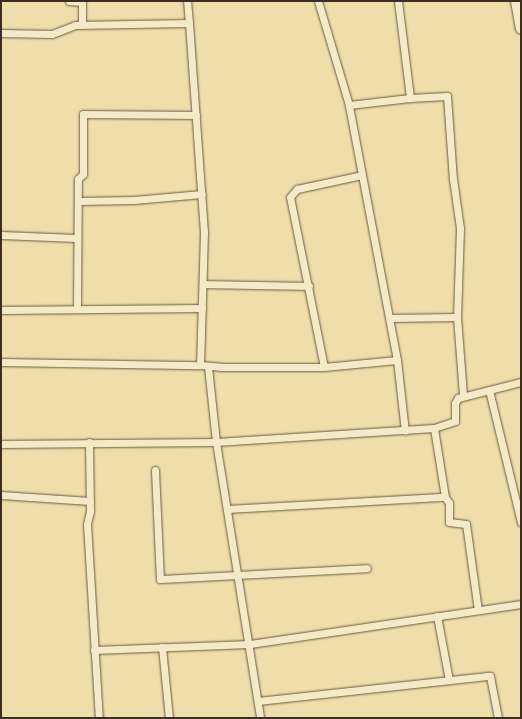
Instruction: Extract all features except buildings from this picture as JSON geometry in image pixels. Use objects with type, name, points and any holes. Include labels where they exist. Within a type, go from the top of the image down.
[{"type":"street","points":[[69,1],[82,2],[82,25]]},
{"type":"street","points":[[187,1],[202,194],[203,284],[200,365]]},
{"type":"street","points":[[318,1],[349,105],[398,360],[405,431]]},
{"type":"street","points":[[398,1],[410,98]]},
{"type":"street","points":[[516,1],[521,29]]},
{"type":"street","points":[[1,33],[52,34],[82,25],[189,23]]},
{"type":"street","points":[[349,105],[410,98],[447,96],[453,179],[460,228],[457,317],[463,395]]},
{"type":"street","points":[[77,309],[76,238],[78,179],[83,174],[83,114],[196,115]]},
{"type":"street","points":[[324,367],[290,197],[292,192],[362,175]]},
{"type":"street","points":[[78,201],[134,200],[202,194]]},
{"type":"street","points":[[1,235],[76,238]]},
{"type":"street","points":[[203,284],[309,286]]},
{"type":"street","points":[[1,310],[202,308]]},
{"type":"street","points":[[390,318],[457,317]]},
{"type":"street","points":[[1,362],[200,365],[208,367],[324,367],[398,360]]},
{"type":"street","points":[[208,367],[216,442],[237,576],[250,644],[260,718]]},
{"type":"street","points":[[1,444],[216,442],[434,428],[455,421],[455,400],[463,395],[521,382]]},
{"type":"street","points":[[490,390],[521,522]]},
{"type":"street","points":[[434,428],[445,497],[449,503],[449,522],[466,524],[478,610]]},
{"type":"street","points":[[89,442],[90,501],[86,524],[99,718]]},
{"type":"street","points":[[155,470],[160,579],[368,568]]},
{"type":"street","points":[[1,495],[90,501]]},
{"type":"street","points":[[226,509],[445,497]]},
{"type":"street","points":[[94,650],[250,644],[521,604]]},
{"type":"street","points":[[437,616],[449,680]]},
{"type":"street","points":[[162,647],[169,718]]},
{"type":"street","points":[[258,701],[490,676],[498,718]]}]
